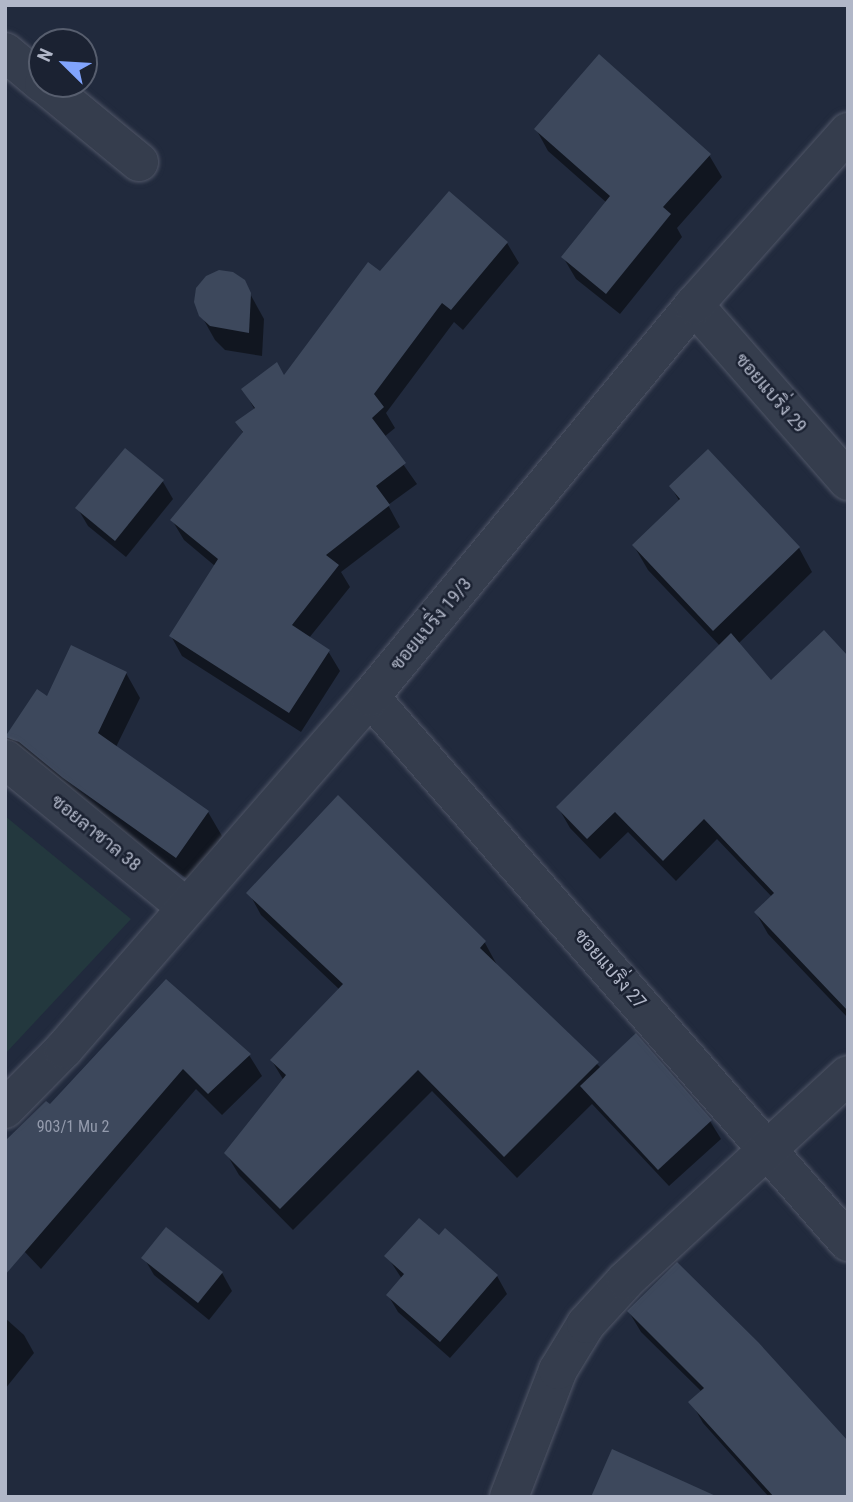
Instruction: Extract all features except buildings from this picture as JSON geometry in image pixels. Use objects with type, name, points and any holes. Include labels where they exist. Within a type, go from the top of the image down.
[{"type":"street","points":[[5,52],[28,71]]},
{"type":"street","points":[[61,98],[139,162]]},
{"type":"street","name":"ซอยแบริ่ง 19/3","points":[[5,1109],[64,1049],[370,697],[694,305],[848,132]]},
{"type":"street","name":"ซอยแบริ่ง 29","points":[[694,305],[848,481]]},
{"type":"street","name":"ซอยแบริ่ง 27","points":[[370,697],[848,1242]]},
{"type":"street","name":"ซอยลาซาล 38","points":[[5,759],[186,907]]},
{"type":"street","points":[[509,1497],[558,1370],[586,1324],[626,1280],[848,1075]]},
{"type":"green space","points":[[5,816],[131,919],[5,1054]]}]
